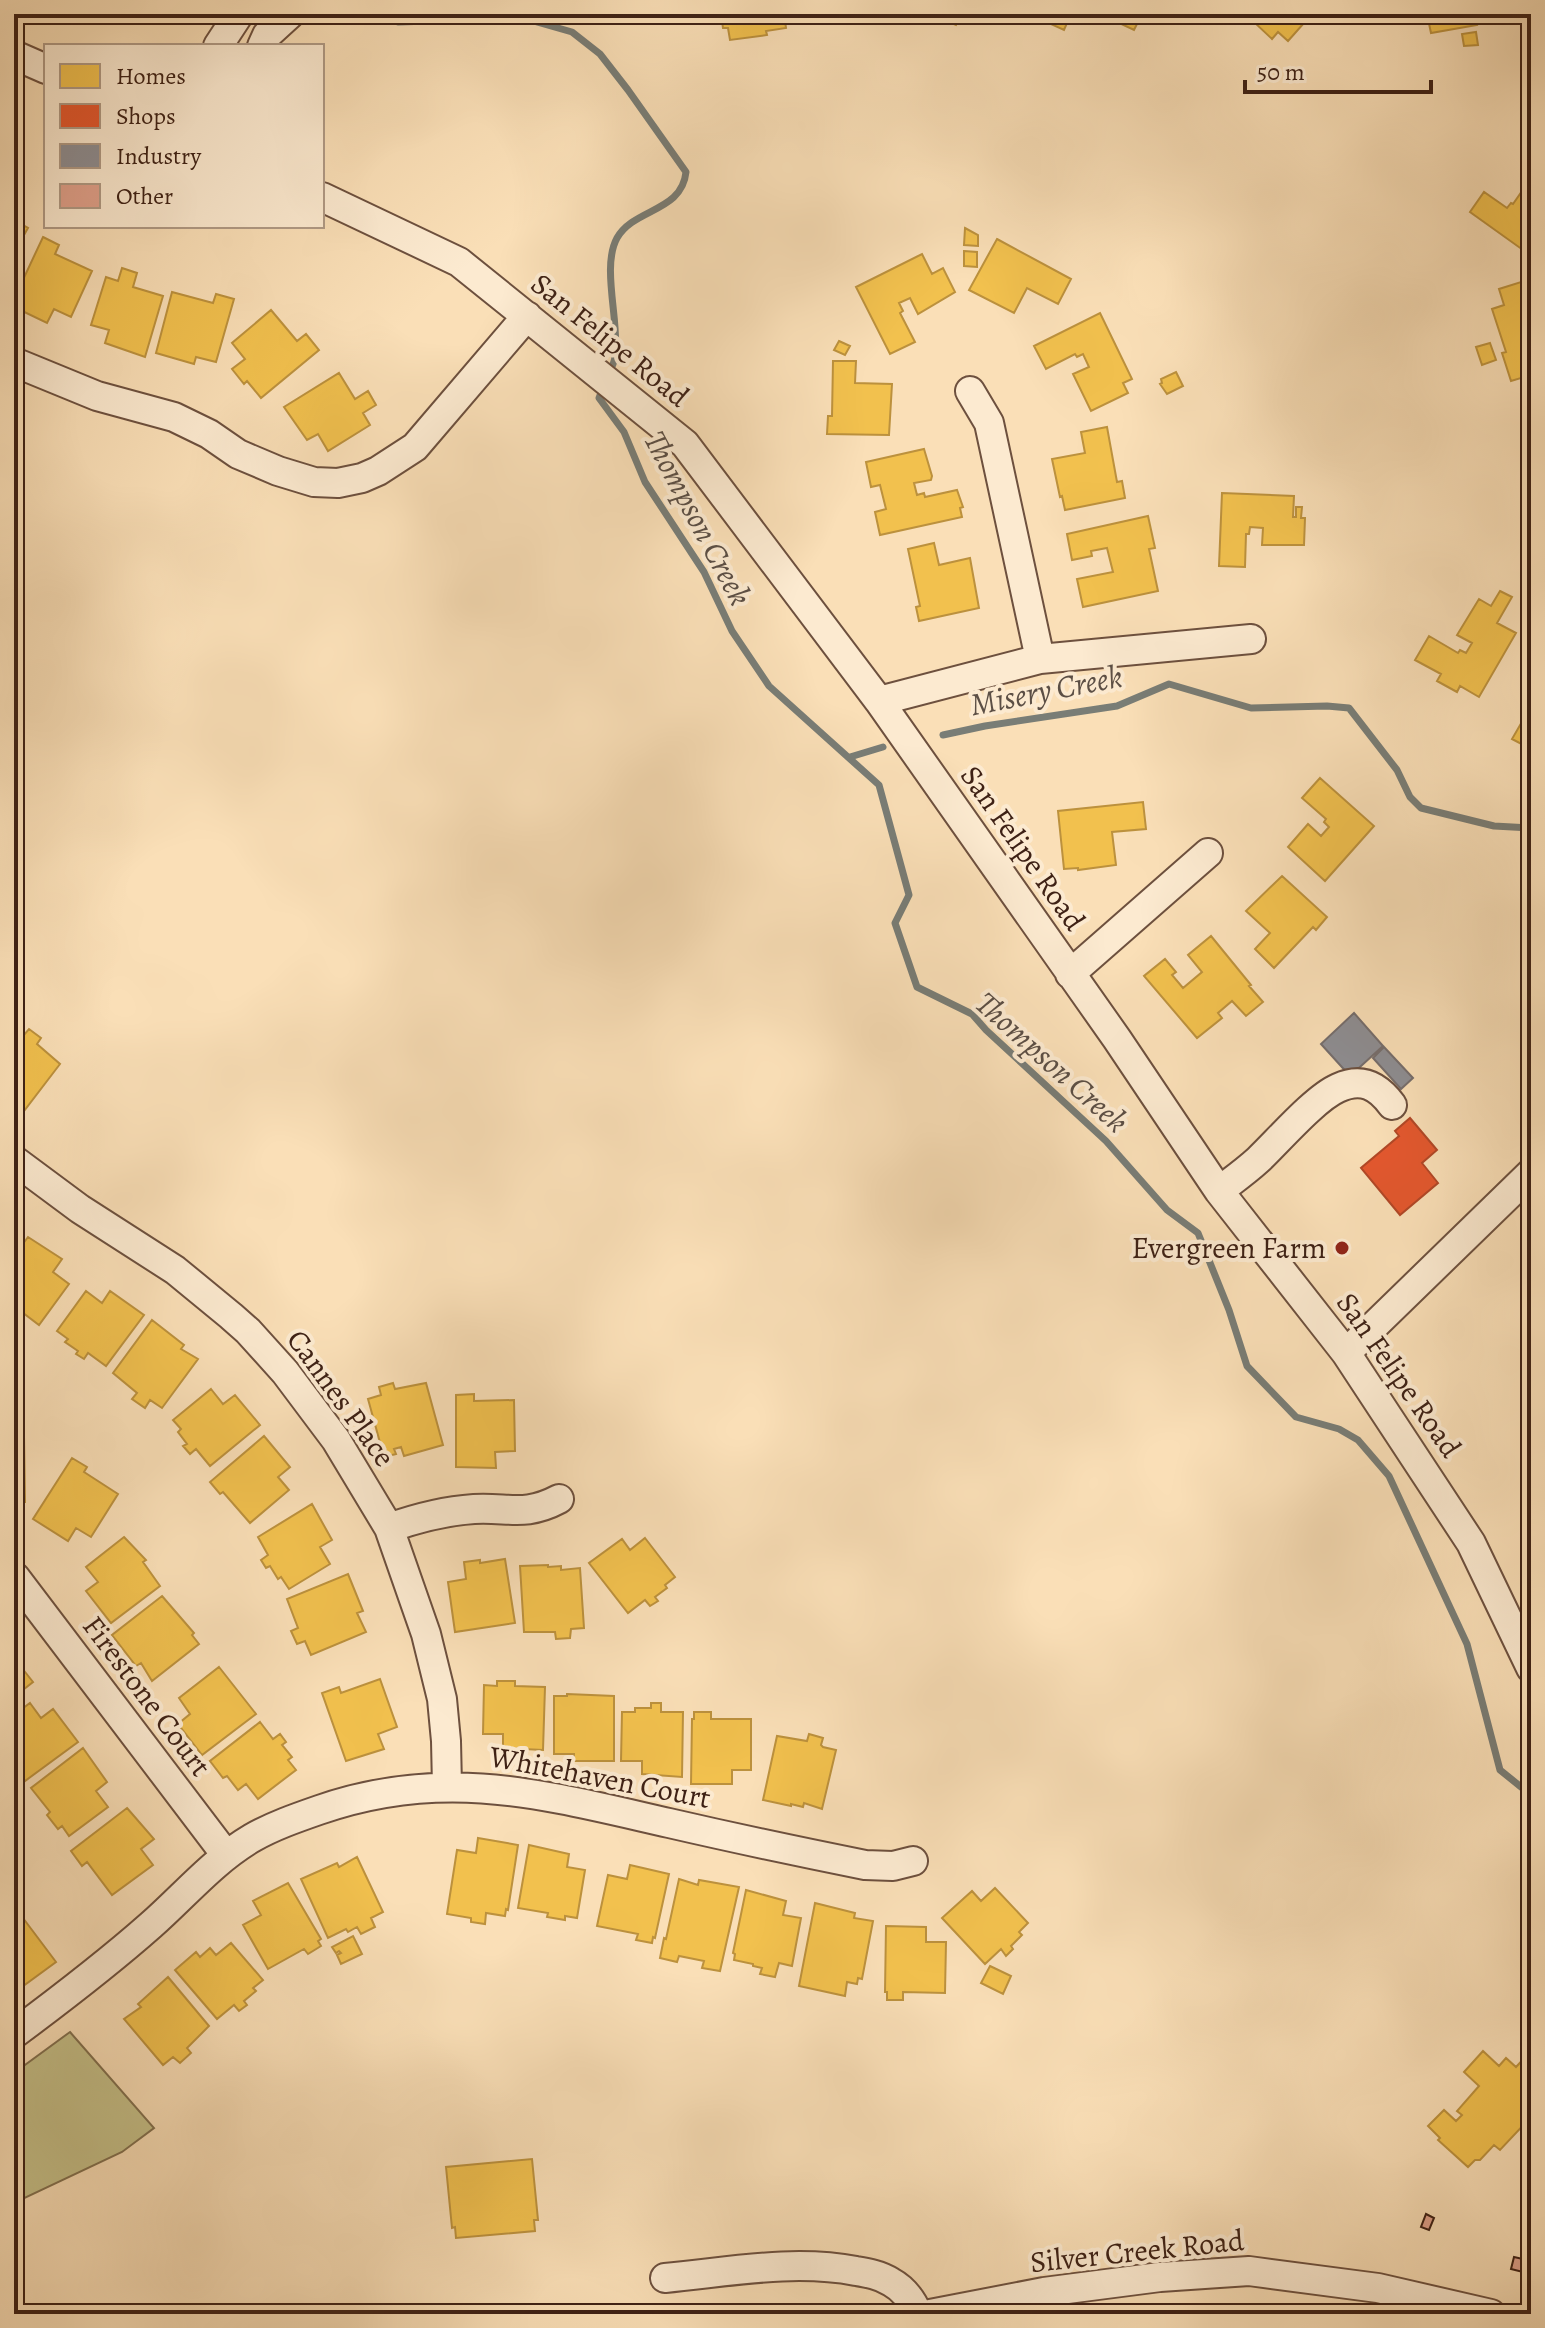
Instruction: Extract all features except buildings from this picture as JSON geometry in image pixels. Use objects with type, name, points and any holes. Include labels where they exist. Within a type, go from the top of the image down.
[{"type":"street","points":[[219,44],[239,14]]},
{"type":"street","points":[[263,44],[267,35],[290,14]]},
{"type":"street","points":[[14,55],[44,68]]},
{"type":"street","name":"San Felipe Road","points":[[324,198],[459,262],[685,444],[879,701],[1117,1039],[1219,1191],[1346,1353],[1471,1543],[1531,1668]]},
{"type":"street","points":[[14,362],[97,396],[174,417],[209,434],[238,454],[294,477],[323,483],[362,478],[387,467],[415,447],[527,316]]},
{"type":"street","points":[[970,391],[989,423],[1040,659]]},
{"type":"street","points":[[879,701],[1040,659],[1251,639]]},
{"type":"street","points":[[1070,974],[1208,853]]},
{"type":"street","points":[[1219,1191],[1256,1163],[1315,1105],[1338,1088],[1354,1084],[1372,1085],[1392,1105]]},
{"type":"street","name":"Cannes Place","points":[[14,1160],[80,1209],[175,1270],[248,1331],[285,1372],[336,1440],[389,1528],[423,1624],[435,1666],[444,1720],[447,1786]]},
{"type":"street","points":[[1346,1353],[1531,1173]]},
{"type":"street","points":[[389,1528],[420,1516],[479,1509],[532,1510],[559,1499]]},
{"type":"street","name":"Firestone Court","points":[[15,1577],[226,1855]]},
{"type":"street","name":"Whitehaven Court","points":[[14,2034],[132,1942],[226,1855],[276,1826],[371,1794],[447,1786],[482,1787],[542,1795],[865,1865],[893,1866],[913,1861]]},
{"type":"street","points":[[665,2278],[795,2265],[828,2266],[878,2275],[890,2281],[910,2298],[918,2314]]},
{"type":"street","name":"Silver Creek Road","points":[[930,2314],[1044,2292],[1160,2277],[1249,2271],[1378,2288],[1491,2314]]},
{"type":"shaded area","points":[[70,2032],[154,2128],[122,2152],[14,2203],[14,2073]]},
{"type":"waterway","name":"Thompson Creek","points":[[389,14],[398,22],[523,18],[572,32],[600,54],[686,172],[683,185],[676,195],[634,221],[617,238],[611,264],[616,343],[609,373]]},
{"type":"waterway","name":"Thompson Creek","points":[[604,385],[599,398],[624,432],[645,482],[704,572],[732,631],[769,686],[879,785],[909,895],[895,923],[917,987],[972,1014],[1106,1141],[1167,1210],[1198,1233],[1229,1310],[1247,1366],[1296,1417],[1339,1429],[1358,1440],[1389,1476],[1467,1644],[1500,1770],[1531,1795]]},
{"type":"waterway","name":"Misery Creek","points":[[943,735],[1117,706],[1169,684],[1251,708],[1349,708],[1397,770],[1410,797],[1421,808],[1494,826],[1531,828]]},
{"type":"waterway","name":"Misery Creek","points":[[850,757],[883,747]]},
{"type":"place","name":"Evergreen Farm","points":[[1342,1248]]}]
